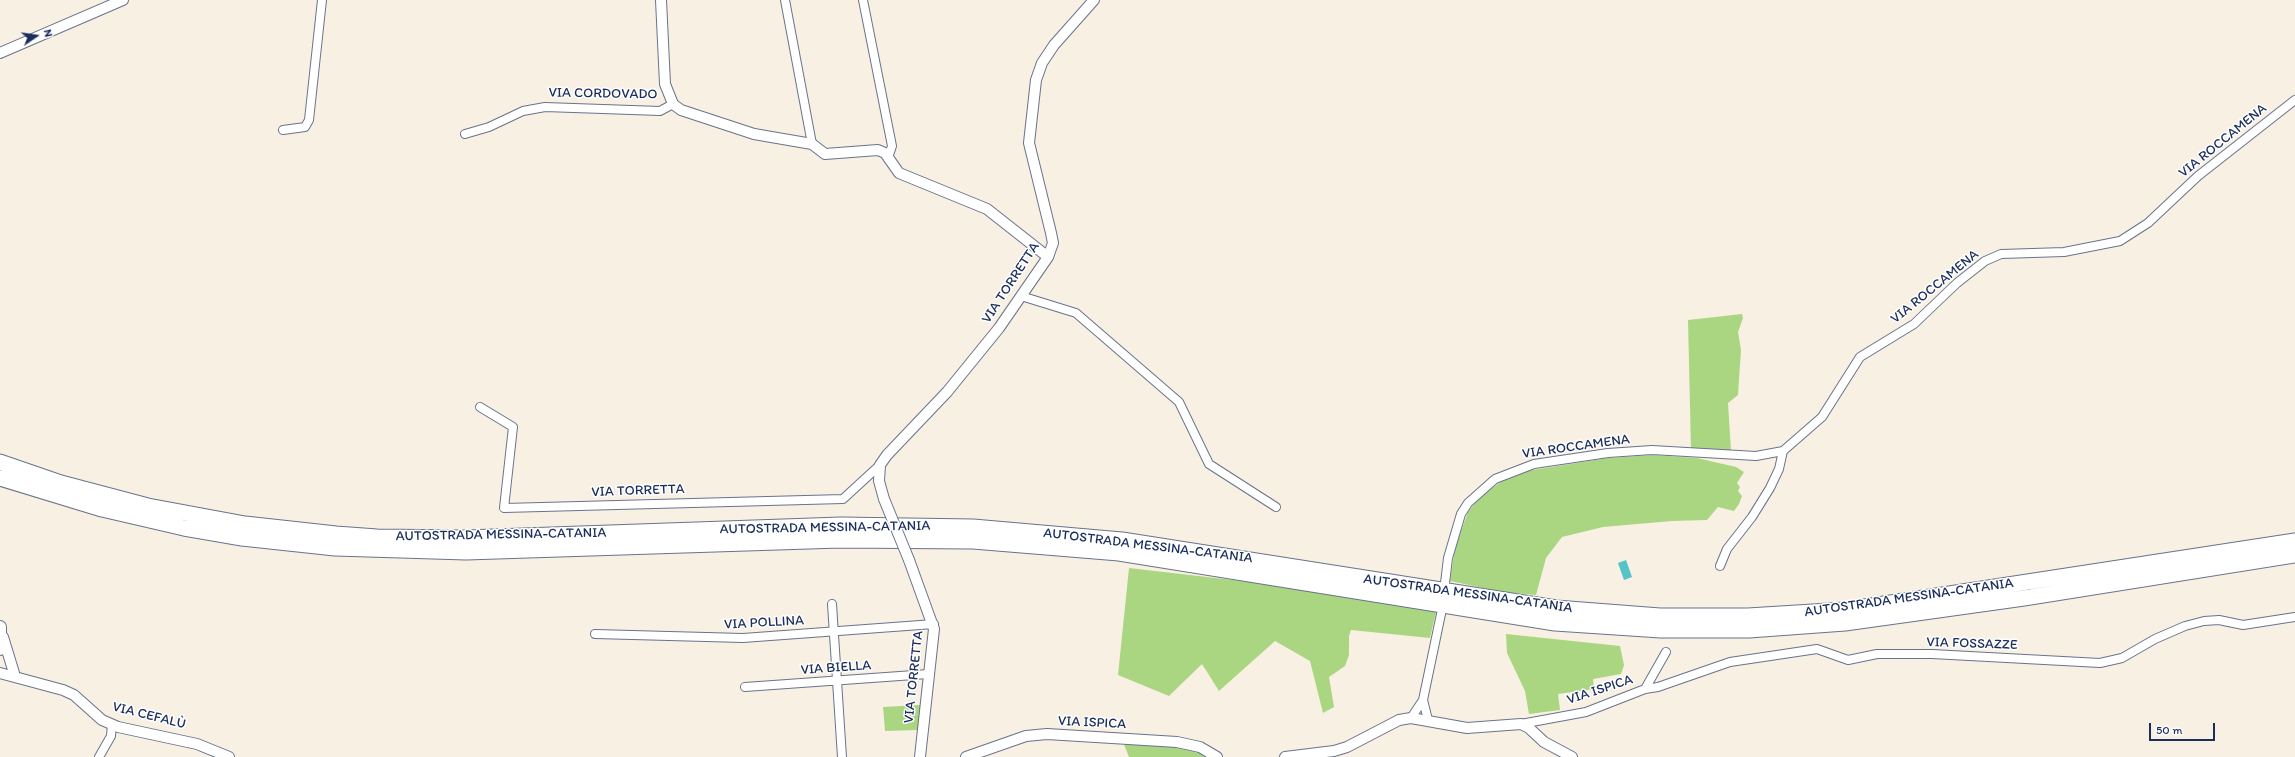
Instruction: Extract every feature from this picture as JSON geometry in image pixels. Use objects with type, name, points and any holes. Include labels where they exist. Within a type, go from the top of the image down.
[{"type":"highway","name":"AUTOSTRADA MESSINA-CATANIA","points":[[0,462],[61,483],[148,506],[245,524],[336,534],[377,537],[465,538],[841,525],[980,528],[1122,540],[1556,608],[1660,616],[1748,616],[1845,610],[2295,541]]},
{"type":"highway","name":"AUTOSTRADA MESSINA-CATANIA","points":[[0,478],[102,509],[176,526],[242,538],[328,548],[384,551],[466,552],[840,540],[974,542],[1120,553],[1555,623],[1661,630],[1749,630],[1845,624],[2024,598],[2295,555]]},
{"type":"main road","points":[[0,628],[0,649]]},
{"type":"street","points":[[0,53],[123,0]]},
{"type":"street","points":[[283,130],[305,127],[310,120],[322,0]]},
{"type":"street","name":"VIA CORDOVADO","points":[[661,0],[665,84],[673,104],[681,110],[754,134],[812,144],[825,154],[878,150],[885,153],[898,173],[987,209],[1048,257]]},
{"type":"street","points":[[785,0],[812,144]]},
{"type":"street","points":[[863,0],[892,146],[888,158]]},
{"type":"street","name":"VIA TORRETTA","points":[[480,407],[514,427],[504,508],[843,499],[880,465],[887,455],[947,392],[999,328],[1048,257],[1053,244],[1052,233],[1029,143],[1036,80],[1042,63],[1054,45],[1094,0]]},
{"type":"street","name":"VIA ROCCAMENA","points":[[1445,582],[1455,530],[1468,503],[1495,479],[1515,470],[1534,464],[1608,453],[1652,450],[1756,456],[1771,455],[1783,451],[1822,418],[1860,357],[1914,324],[1957,283],[1985,261],[2002,254],[2064,252],[2120,241],[2148,223],[2198,176],[2295,100]]},
{"type":"street","name":"VIA CORDOVADO","points":[[465,134],[489,127],[523,111],[545,107],[660,111],[673,104]]},
{"type":"street","points":[[1021,296],[1076,313],[1178,402],[1209,464],[1276,506]]},
{"type":"street","points":[[1720,566],[1727,549],[1752,517],[1770,488],[1779,469],[1783,451]]},
{"type":"street","name":"VIA TORRETTA","points":[[880,465],[879,481],[884,499],[934,624],[920,757]]},
{"type":"street","points":[[832,604],[842,757]]},
{"type":"street","points":[[1411,718],[1423,700],[1441,614]]},
{"type":"street","name":"VIA FOSSAZZE","points":[[1646,689],[1658,687],[1730,662],[1817,649],[1848,660],[1877,654],[1908,656],[1932,654],[2100,663],[2122,658],[2155,639],[2185,626],[2204,621],[2219,620],[2243,625],[2295,617]]},
{"type":"street","name":"VIA POLLINA","points":[[594,634],[742,638],[934,624]]},
{"type":"street","points":[[0,628],[14,673]]},
{"type":"street","name":"VIA ISPICA","points":[[1284,757],[1334,751],[1347,747],[1399,720],[1411,718],[1467,728],[1521,724],[1586,712],[1646,689],[1666,652]]},
{"type":"street","points":[[0,665],[23,679]]},
{"type":"street","points":[[0,673],[23,679]]},
{"type":"street","name":"VIA BIELLA","points":[[745,688],[928,674]]},
{"type":"street","name":"VIA CEFALÙ","points":[[23,679],[74,695],[102,720],[112,724],[197,744],[229,757]]},
{"type":"street","points":[[1423,700],[1428,720]]},
{"type":"street","points":[[99,757],[111,736],[112,724]]},
{"type":"street","points":[[1521,724],[1529,728],[1544,742],[1572,757]]},
{"type":"street","name":"VIA ISPICA","points":[[966,757],[1026,736],[1047,734],[1177,742],[1200,747],[1217,757]]},
{"type":"green space","points":[[1742,314],[1743,318],[1738,332],[1741,350],[1738,395],[1728,403],[1731,451],[1691,450],[1688,320]]},
{"type":"green space","points":[[1653,455],[1697,458],[1736,467],[1744,472],[1737,483],[1740,487],[1738,491],[1742,496],[1739,504],[1734,511],[1718,507],[1707,520],[1672,521],[1603,527],[1562,537],[1546,558],[1536,595],[1502,592],[1450,581],[1455,548],[1468,512],[1480,497],[1502,481],[1520,472],[1608,458]]},
{"type":"green space","points":[[1129,568],[1328,591],[1436,612],[1430,638],[1351,630],[1349,636],[1349,655],[1345,666],[1329,677],[1334,707],[1323,713],[1310,661],[1275,641],[1219,691],[1202,664],[1169,696],[1118,675]]},
{"type":"green space","points":[[1506,634],[1620,646],[1624,665],[1621,674],[1593,679],[1594,689],[1558,694],[1560,710],[1529,714],[1525,691],[1507,653]]},
{"type":"green space","points":[[920,705],[918,730],[885,731],[883,707]]},
{"type":"green space","points":[[1123,742],[1190,748],[1210,757],[1129,757]]},
{"type":"water","points":[[1626,560],[1632,577],[1624,580],[1618,563]]}]
